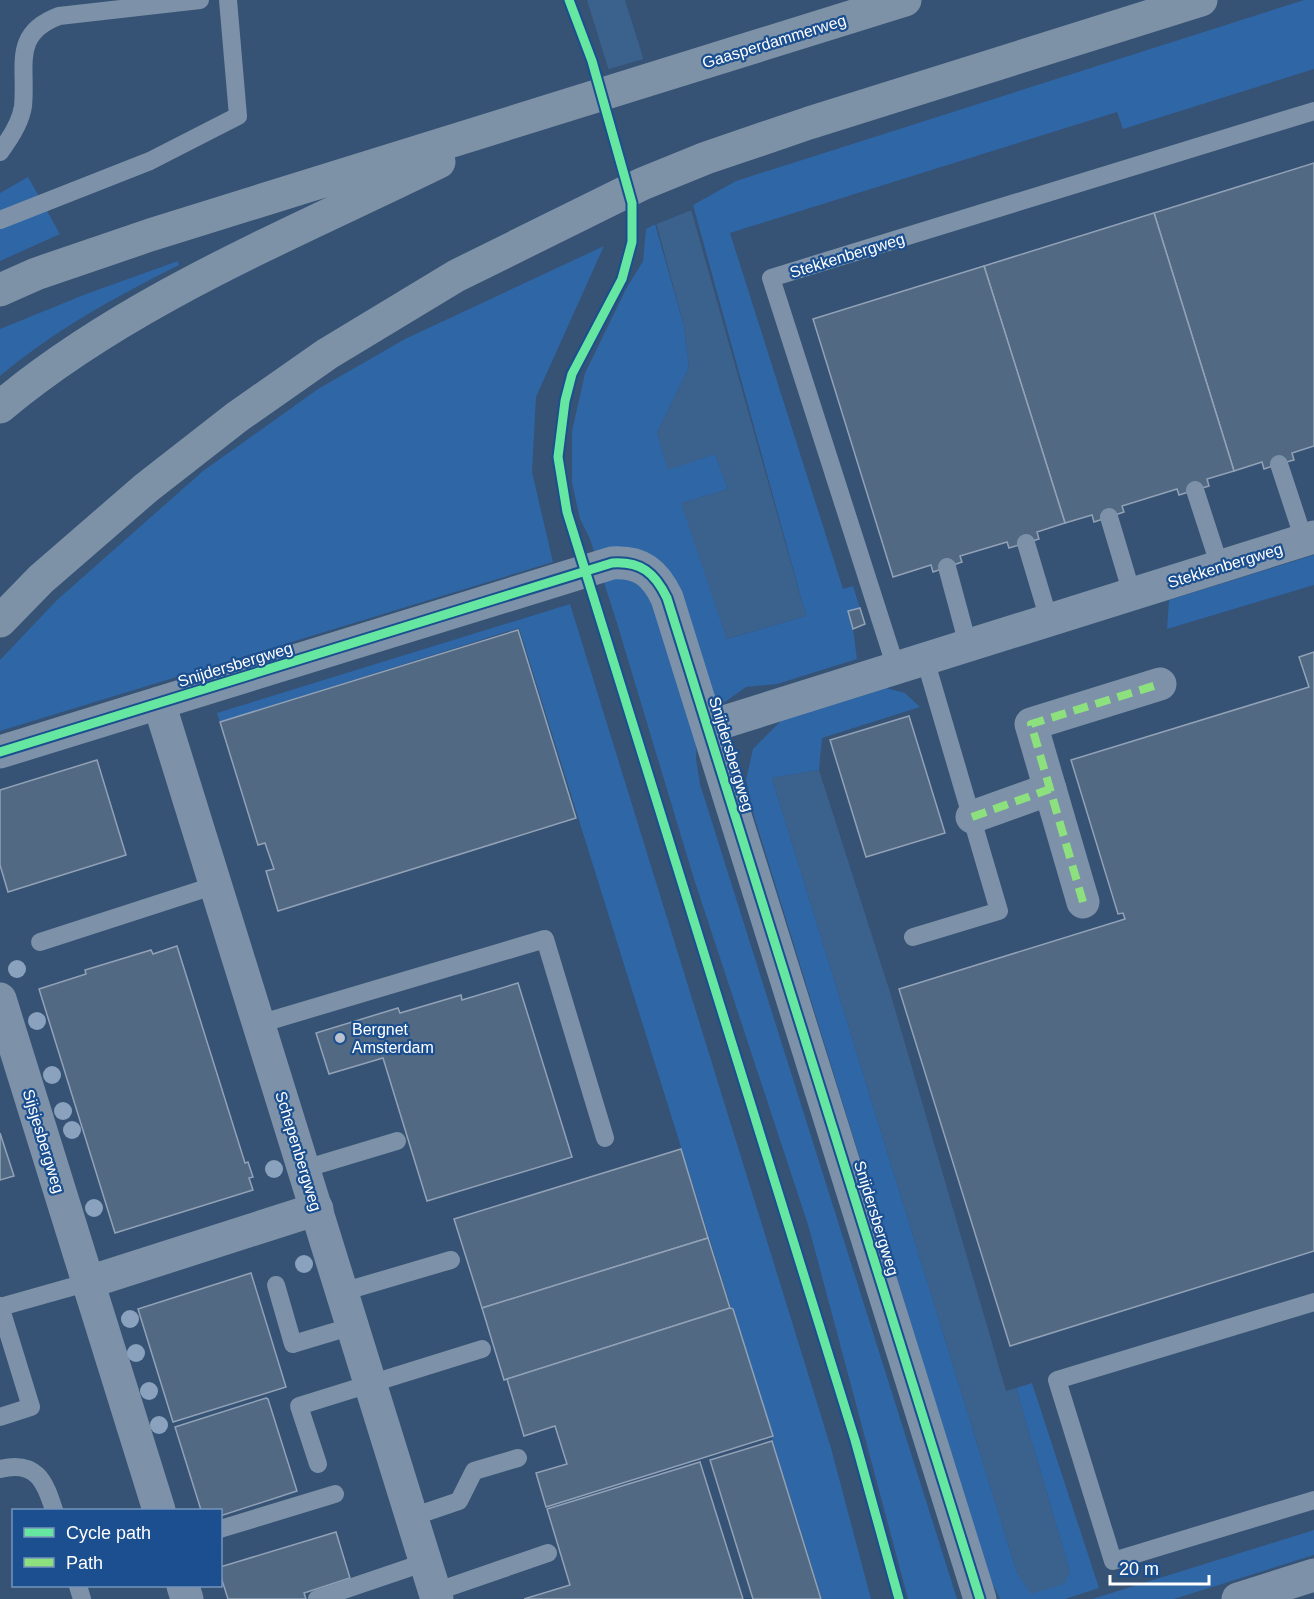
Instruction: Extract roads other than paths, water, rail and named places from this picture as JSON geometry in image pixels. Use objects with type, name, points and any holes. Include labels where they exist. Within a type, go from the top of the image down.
[{"type":"highway","name":"Gaasperdammerweg","points":[[546,111],[905,0]]},
{"type":"highway","points":[[0,621],[41,579],[146,488],[237,417],[327,354],[456,276],[642,184],[706,158],[831,116],[1201,0]]},
{"type":"highway","points":[[0,290],[92,254],[546,111]]},
{"type":"highway","points":[[0,407],[84,345],[168,294],[546,111]]},
{"type":"street","name":"Stekkenbergweg","points":[[708,727],[1309,539]]},
{"type":"street","name":"Snijdersbergweg","points":[[0,753],[575,573],[612,563],[626,562],[645,570],[660,585],[667,598],[980,1599]]},
{"type":"street","points":[[1083,902],[1031,724],[1161,684]]},
{"type":"street","name":"Schepenbergweg","points":[[159,703],[433,1584]]},
{"type":"street","points":[[972,817],[1050,789]]},
{"type":"street","name":"Sijsjesbergweg","points":[[0,999],[159,1509]]},
{"type":"street","points":[[88,1282],[317,1209]]},
{"type":"street","points":[[1238,1599],[1314,1575]]},
{"type":"lane","points":[[0,152],[9,140],[23,108],[23,59],[26,44],[33,31],[45,21],[59,16],[200,0]]},
{"type":"lane","points":[[0,220],[150,161],[238,116],[228,0]]},
{"type":"lane","name":"Stekkenbergweg","points":[[911,663],[771,278],[1314,111]]},
{"type":"lane","points":[[1279,464],[1309,539]]},
{"type":"lane","points":[[1195,490],[1220,567]]},
{"type":"lane","points":[[1109,517],[1132,594]]},
{"type":"lane","points":[[1026,543],[1048,620]]},
{"type":"lane","points":[[947,567],[968,645]]},
{"type":"lane","points":[[911,663],[972,817],[999,911],[913,936]]},
{"type":"lane","points":[[40,942],[216,885]]},
{"type":"lane","points":[[259,1024],[545,939],[605,1138]]},
{"type":"lane","points":[[304,1169],[397,1141]]},
{"type":"lane","points":[[342,1292],[451,1260]]},
{"type":"lane","points":[[0,1417],[31,1407],[0,1307],[88,1282]]},
{"type":"lane","points":[[276,1285],[293,1344],[353,1326]]},
{"type":"lane","points":[[1314,1302],[1057,1380],[1113,1561],[1314,1500]]},
{"type":"lane","points":[[318,1464],[299,1406],[482,1350]]},
{"type":"lane","points":[[412,1517],[459,1501],[474,1472],[518,1458]]},
{"type":"lane","points":[[0,1469],[21,1467],[37,1474],[47,1487],[54,1509]]},
{"type":"lane","points":[[222,1528],[335,1494]]},
{"type":"lane","points":[[317,1599],[433,1584],[548,1552]]},
{"type":"place","name":"Bergnet Amsterdam","points":[[340,1038]]}]
